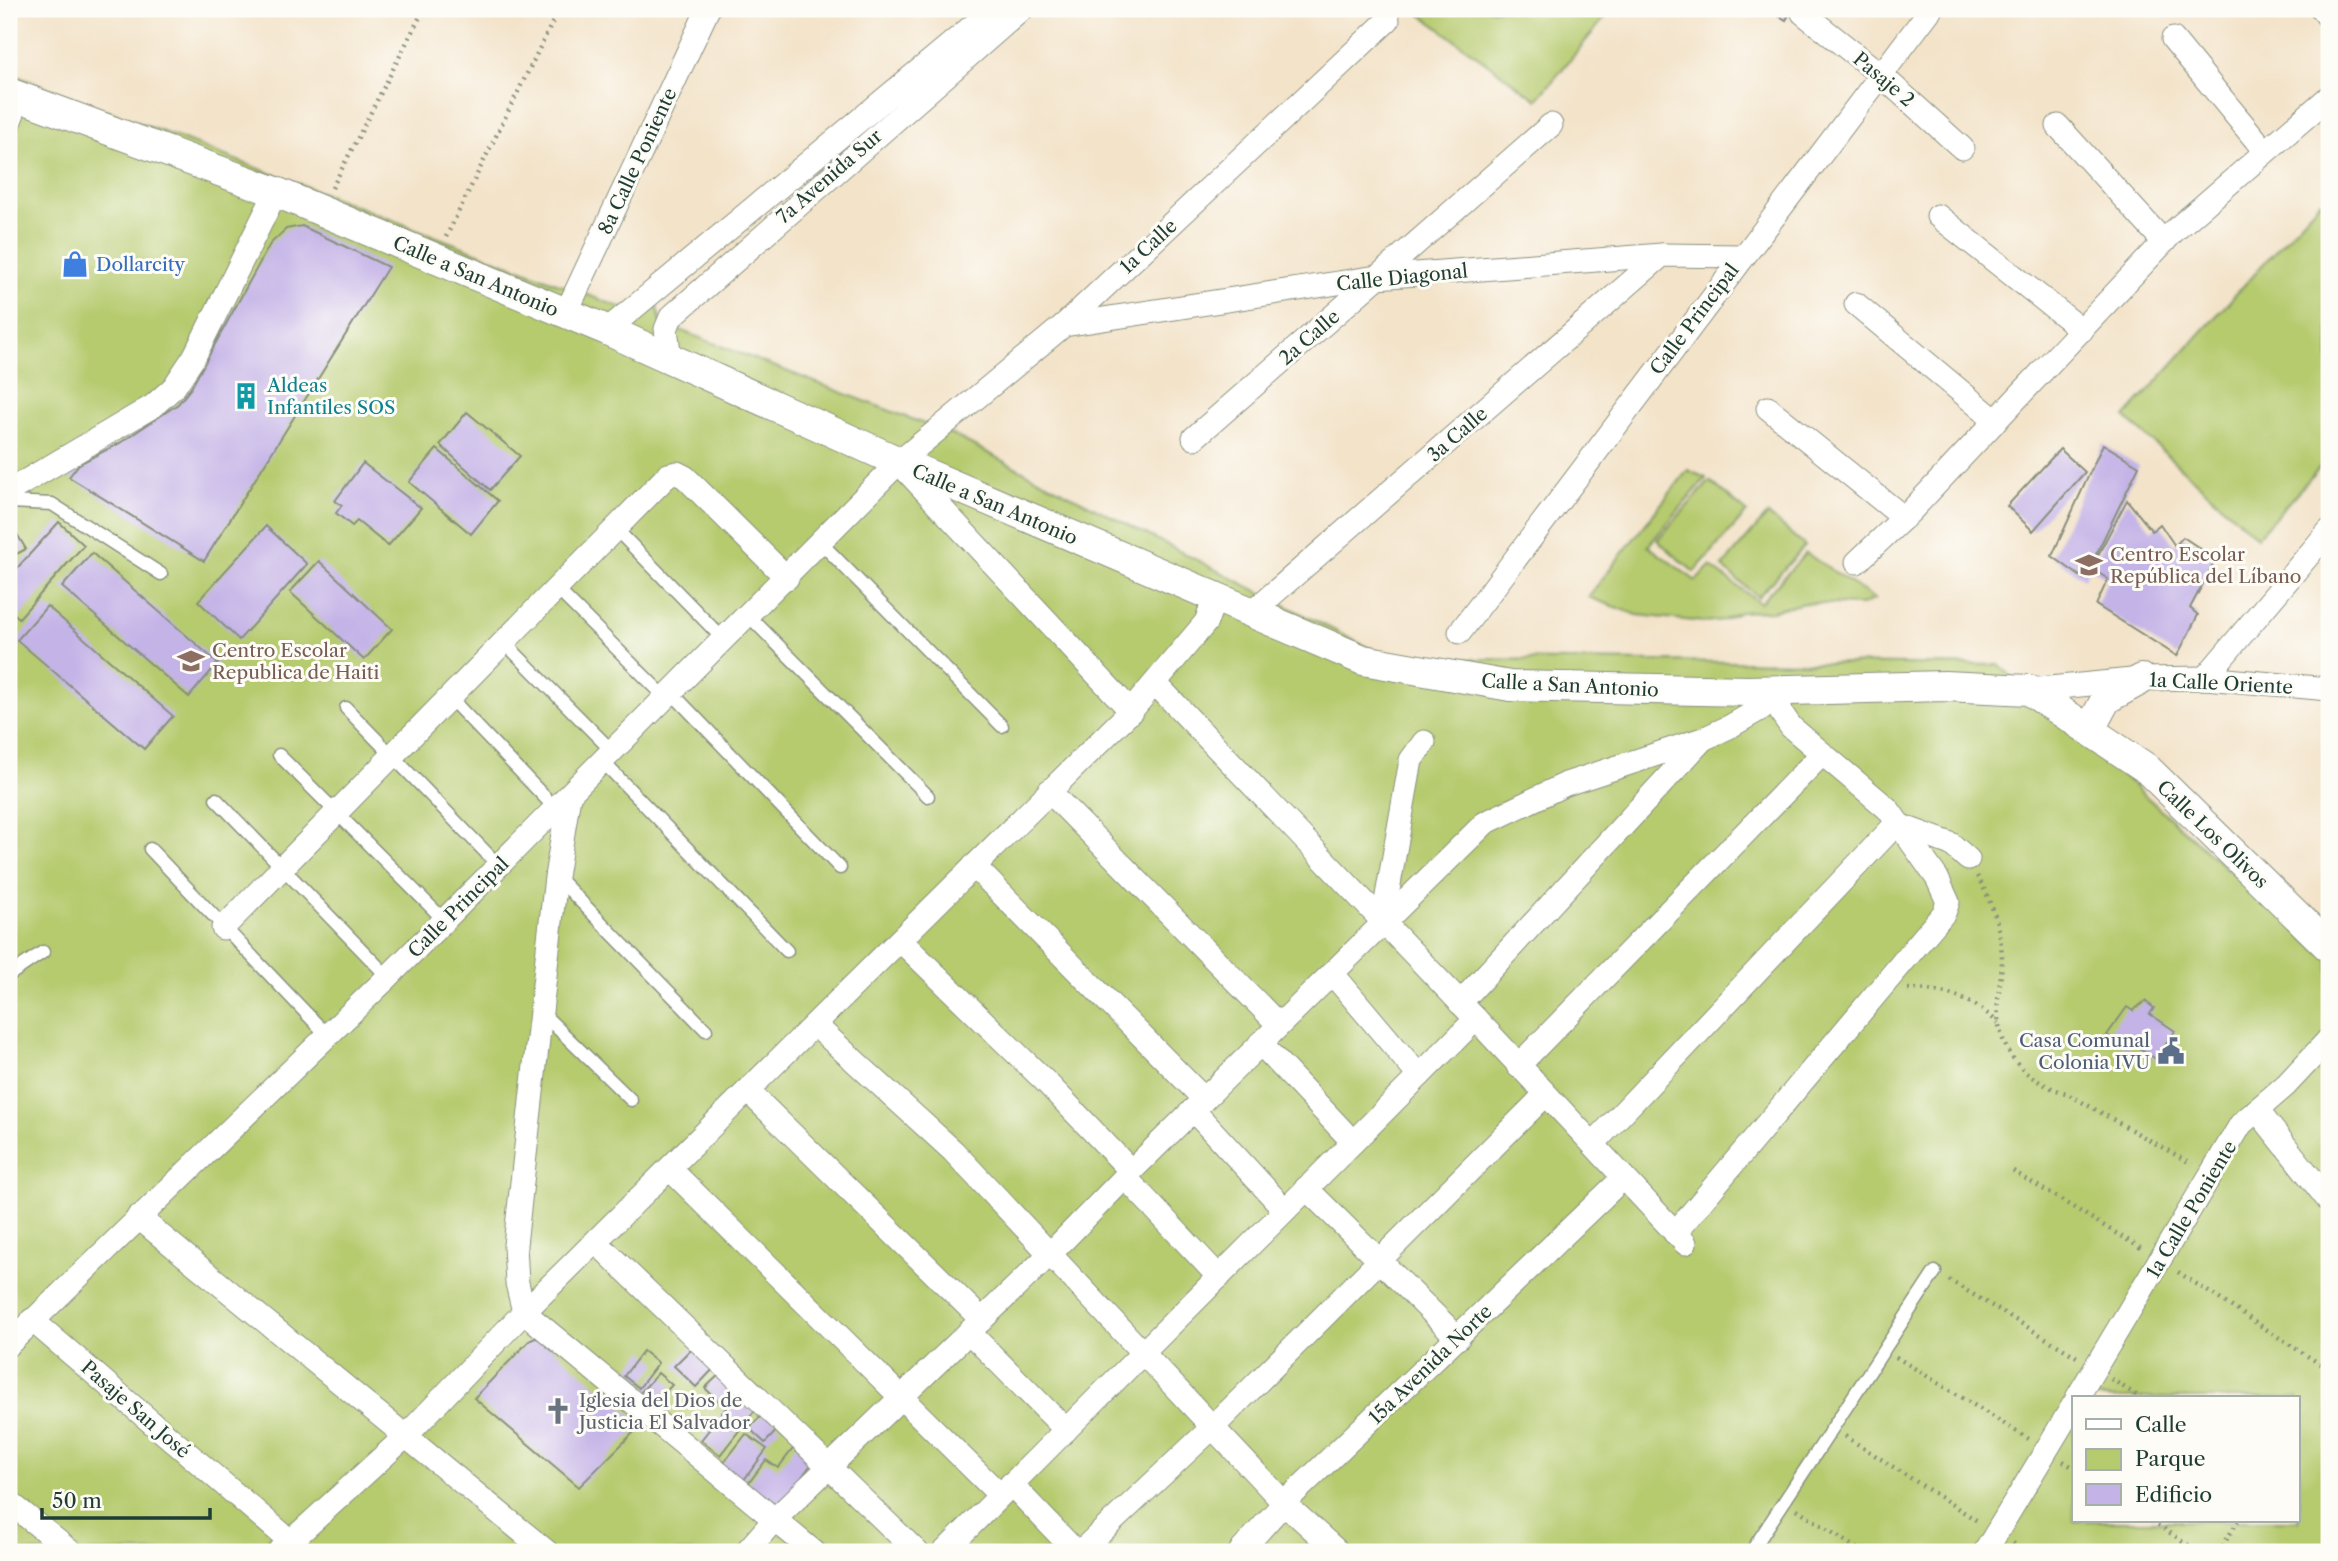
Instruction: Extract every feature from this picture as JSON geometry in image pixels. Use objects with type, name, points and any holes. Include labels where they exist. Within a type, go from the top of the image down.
[{"type":"street","name":"8a Calle Poniente","points":[[566,313],[708,9]]},
{"type":"street","name":"7a Avenida Sur","points":[[607,330],[993,9]]},
{"type":"street","name":"7a Avenida Sur","points":[[670,358],[666,329],[671,317],[1022,9]]},
{"type":"street","name":"Calle Principal","points":[[1460,632],[1931,9]]},
{"type":"street","points":[[2322,9],[2329,18]]},
{"type":"street","name":"Pasaje 2","points":[[1803,13],[1881,75],[1962,148]]},
{"type":"street","name":"1a Calle","points":[[899,462],[1064,326],[1388,20]]},
{"type":"street","points":[[2174,39],[2265,151]]},
{"type":"street","points":[[1857,562],[1904,518],[2164,243],[2329,97]]},
{"type":"street","name":"Calle a San Antonio","points":[[12,105],[276,192],[607,330],[899,462],[1363,660],[1496,684],[1775,690],[1945,686],[2029,690]]},
{"type":"street","name":"2a Calle","points":[[1194,438],[1551,125]]},
{"type":"street","points":[[2058,126],[2164,243]]},
{"type":"street","points":[[9,491],[153,406],[174,387],[194,357],[276,192]]},
{"type":"street","points":[[1938,216],[2082,330]]},
{"type":"street","name":"Calle Diagonal","points":[[1064,326],[1377,277],[1662,256],[1742,256]]},
{"type":"street","name":"3a Calle","points":[[1251,613],[1662,256]]},
{"type":"street","points":[[1856,304],[1996,421]]},
{"type":"street","points":[[1768,408],[1904,518]]},
{"type":"street","name":"Calle Principal","points":[[9,1344],[445,921],[899,462]]},
{"type":"street","points":[[899,462],[1130,711]]},
{"type":"street","points":[[223,928],[668,475],[677,473],[685,477],[787,578]]},
{"type":"street","points":[[2205,678],[2329,531]]},
{"type":"street","points":[[291,1549],[407,1435],[524,1312],[1130,711],[1206,622],[1215,598]]},
{"type":"street","name":"1a Calle Oriente","points":[[2029,690],[2142,679],[2205,678],[2329,689]]},
{"type":"street","points":[[2090,729],[2096,712],[2106,699],[2142,679]]},
{"type":"street","points":[[1155,683],[1382,924],[1476,1019],[1593,1144],[1622,1179],[1680,1238],[1944,913],[1948,902],[1937,878],[1896,824],[1888,809],[1871,792],[1821,755],[1782,714],[1775,690]]},
{"type":"street","points":[[746,1552],[775,1519],[832,1467],[901,1396],[1050,1254],[1485,823],[1566,784],[1703,739],[1762,708],[1775,690]]},
{"type":"street","name":"Calle Los Olivos","points":[[2029,690],[2146,768],[2329,947]]},
{"type":"street","points":[[1460,1003],[1703,739]]},
{"type":"street","points":[[1382,924],[1411,760],[1424,741]]},
{"type":"street","points":[[1518,1066],[1821,755]]},
{"type":"street","points":[[1049,791],[1279,1025]]},
{"type":"street","points":[[563,802],[515,1245],[517,1283],[524,1312],[814,1552]]},
{"type":"street","points":[[1896,824],[1951,844],[1968,859]]},
{"type":"street","points":[[1593,1144],[1896,824]]},
{"type":"street","points":[[974,866],[1198,1105],[1285,1210]]},
{"type":"street","points":[[900,940],[1048,1084],[1219,1277]]},
{"type":"street","points":[[1332,973],[1419,1076]]},
{"type":"street","points":[[944,1552],[1476,1019]]},
{"type":"street","points":[[815,1025],[953,1151],[1284,1503],[1338,1552]]},
{"type":"street","name":"1a Calle Poniente","points":[[2078,1396],[2241,1124],[2329,1040]]},
{"type":"street","points":[[1260,1043],[1353,1142]]},
{"type":"street","points":[[748,1091],[975,1326],[1066,1430]]},
{"type":"street","points":[[670,1169],[901,1396],[1078,1552],[1214,1426],[1545,1095]]},
{"type":"street","points":[[2257,1110],[2329,1201]]},
{"type":"street","name":"15a Avenida Norte","points":[[1240,1552],[1284,1503],[1622,1179]]},
{"type":"street","points":[[1306,1188],[1458,1338]]},
{"type":"street","points":[[138,1217],[547,1552]]},
{"type":"street","points":[[597,1242],[917,1552]]},
{"type":"street","name":"Pasaje San José","points":[[32,1320],[291,1549]]},
{"type":"street","points":[[1991,1543],[2072,1407]]},
{"type":"street","points":[[9,1502],[71,1552]]},
{"type":"lane","points":[[9,502],[52,504],[160,575]]},
{"type":"lane","points":[[615,528],[724,640]]},
{"type":"lane","points":[[821,543],[1002,726]]},
{"type":"lane","points":[[556,588],[669,695],[840,869]]},
{"type":"lane","points":[[749,616],[928,796]]},
{"type":"lane","points":[[504,642],[787,951]]},
{"type":"lane","points":[[449,697],[563,802]]},
{"type":"lane","points":[[346,708],[499,866]]},
{"type":"lane","points":[[279,755],[445,921]]},
{"type":"lane","points":[[216,799],[388,977]]},
{"type":"lane","points":[[150,849],[326,1034]]},
{"type":"lane","points":[[556,877],[706,1030]]},
{"type":"lane","points":[[9,975],[43,951]]},
{"type":"lane","points":[[541,1011],[631,1100]]},
{"type":"lane","points":[[1751,1552],[1935,1272]]},
{"type":"path","points":[[321,211],[424,9]]},
{"type":"path","points":[[435,259],[559,9]]},
{"type":"path","points":[[1968,859],[1994,911],[2000,934],[1999,1024],[2007,1052],[2021,1068],[2049,1088],[2066,1093],[2211,1175]]},
{"type":"path","points":[[1880,989],[1945,991],[1977,1005],[1999,1024]]},
{"type":"path","points":[[1949,1280],[2138,1396]]},
{"type":"path","points":[[1883,1350],[2072,1467]]},
{"type":"path","points":[[1832,1428],[1991,1543],[2026,1552]]},
{"type":"path","points":[[1784,1501],[1862,1552]]},
{"type":"path","points":[[2154,1522],[2199,1552]]},
{"type":"path","points":[[2219,1552],[2237,1522]]},
{"type":"green space","points":[[1413,9],[1612,9],[1537,100]]},
{"type":"green space","points":[[9,73],[640,315],[657,306],[661,323],[953,435],[1388,658],[1999,665],[2329,960],[2329,1552],[9,1552]]},
{"type":"green space","points":[[2320,201],[2329,209],[2329,457],[2257,537],[2125,417]]},
{"type":"green space","points":[[1688,470],[1706,478],[1648,546],[1696,581],[1710,566],[1760,603],[1806,553],[1875,599],[1862,605],[1804,603],[1772,611],[1740,612],[1724,620],[1704,622],[1637,615],[1588,597]]},
{"type":"green space","points":[[1710,481],[1747,512],[1694,572],[1657,540]]},
{"type":"green space","points":[[1768,514],[1805,546],[1758,597],[1722,567]]},
{"type":"building","points":[[1768,9],[1792,9],[1786,20]]},
{"type":"building","name":"Aldeas Infantiles SOS","points":[[302,226],[388,267],[204,561],[69,477],[79,464],[120,443],[178,404],[191,388],[270,244],[286,229]]},
{"type":"building","points":[[467,412],[520,456],[490,490],[440,445]]},
{"type":"building","points":[[2103,444],[2139,466],[2084,579],[2052,556]]},
{"type":"building","points":[[437,449],[498,501],[471,534],[409,482]]},
{"type":"building","points":[[2060,449],[2085,472],[2033,531],[2007,506]]},
{"type":"building","points":[[363,463],[421,508],[388,546],[357,521],[352,526],[336,513],[342,505],[335,501]]},
{"type":"building","points":[[2127,500],[2152,531],[2160,524],[2175,546],[2183,537],[2216,559],[2190,608],[2198,615],[2177,656],[2096,605],[2108,579],[2091,568]]},
{"type":"building","points":[[9,521],[26,549],[9,558]]},
{"type":"building","points":[[59,522],[84,545],[19,618],[9,609],[9,577]]},
{"type":"building","points":[[266,526],[307,564],[239,640],[198,601]]},
{"type":"building","points":[[92,553],[218,663],[189,697],[62,587]]},
{"type":"building","points":[[319,561],[392,629],[364,660],[290,592]]},
{"type":"building","points":[[47,606],[173,716],[144,749],[17,640]]},
{"type":"building","points":[[2145,1001],[2154,1008],[2150,1014],[2175,1031],[2156,1059],[2132,1043],[2128,1049],[2107,1035],[2127,1007],[2133,1011]]},
{"type":"building","name":"Iglesia del Dios de Justicia El Salvador","points":[[535,1338],[542,1339],[642,1424],[579,1487],[474,1398]]},
{"type":"building","points":[[696,1344],[717,1365],[696,1387],[674,1366]]},
{"type":"building","points":[[643,1351],[658,1363],[639,1388],[624,1376]]},
{"type":"building","points":[[723,1371],[737,1385],[719,1402],[705,1388]]},
{"type":"building","points":[[658,1373],[672,1385],[654,1404],[640,1393]]},
{"type":"building","points":[[737,1394],[756,1409],[720,1455],[701,1440]]},
{"type":"building","points":[[765,1412],[780,1427],[765,1443],[749,1428]]},
{"type":"building","points":[[746,1434],[767,1449],[743,1481],[722,1465]]},
{"type":"building","points":[[796,1445],[815,1459],[779,1508],[748,1484],[766,1460],[778,1468]]},
{"type":"place","name":"Dollarcity","points":[[75,264]]},
{"type":"place","name":"Aldeas Infantiles SOS","points":[[246,396]]},
{"type":"place","name":"Centro Escolar República del Líbano","points":[[2089,565]]},
{"type":"place","name":"Centro Escolar Republica de Haiti","points":[[191,661]]},
{"type":"place","name":"Casa Comunal Colonia IVU","points":[[2171,1051]]},
{"type":"place","name":"Iglesia del Dios de Justicia El Salvador","points":[[558,1411]]}]
